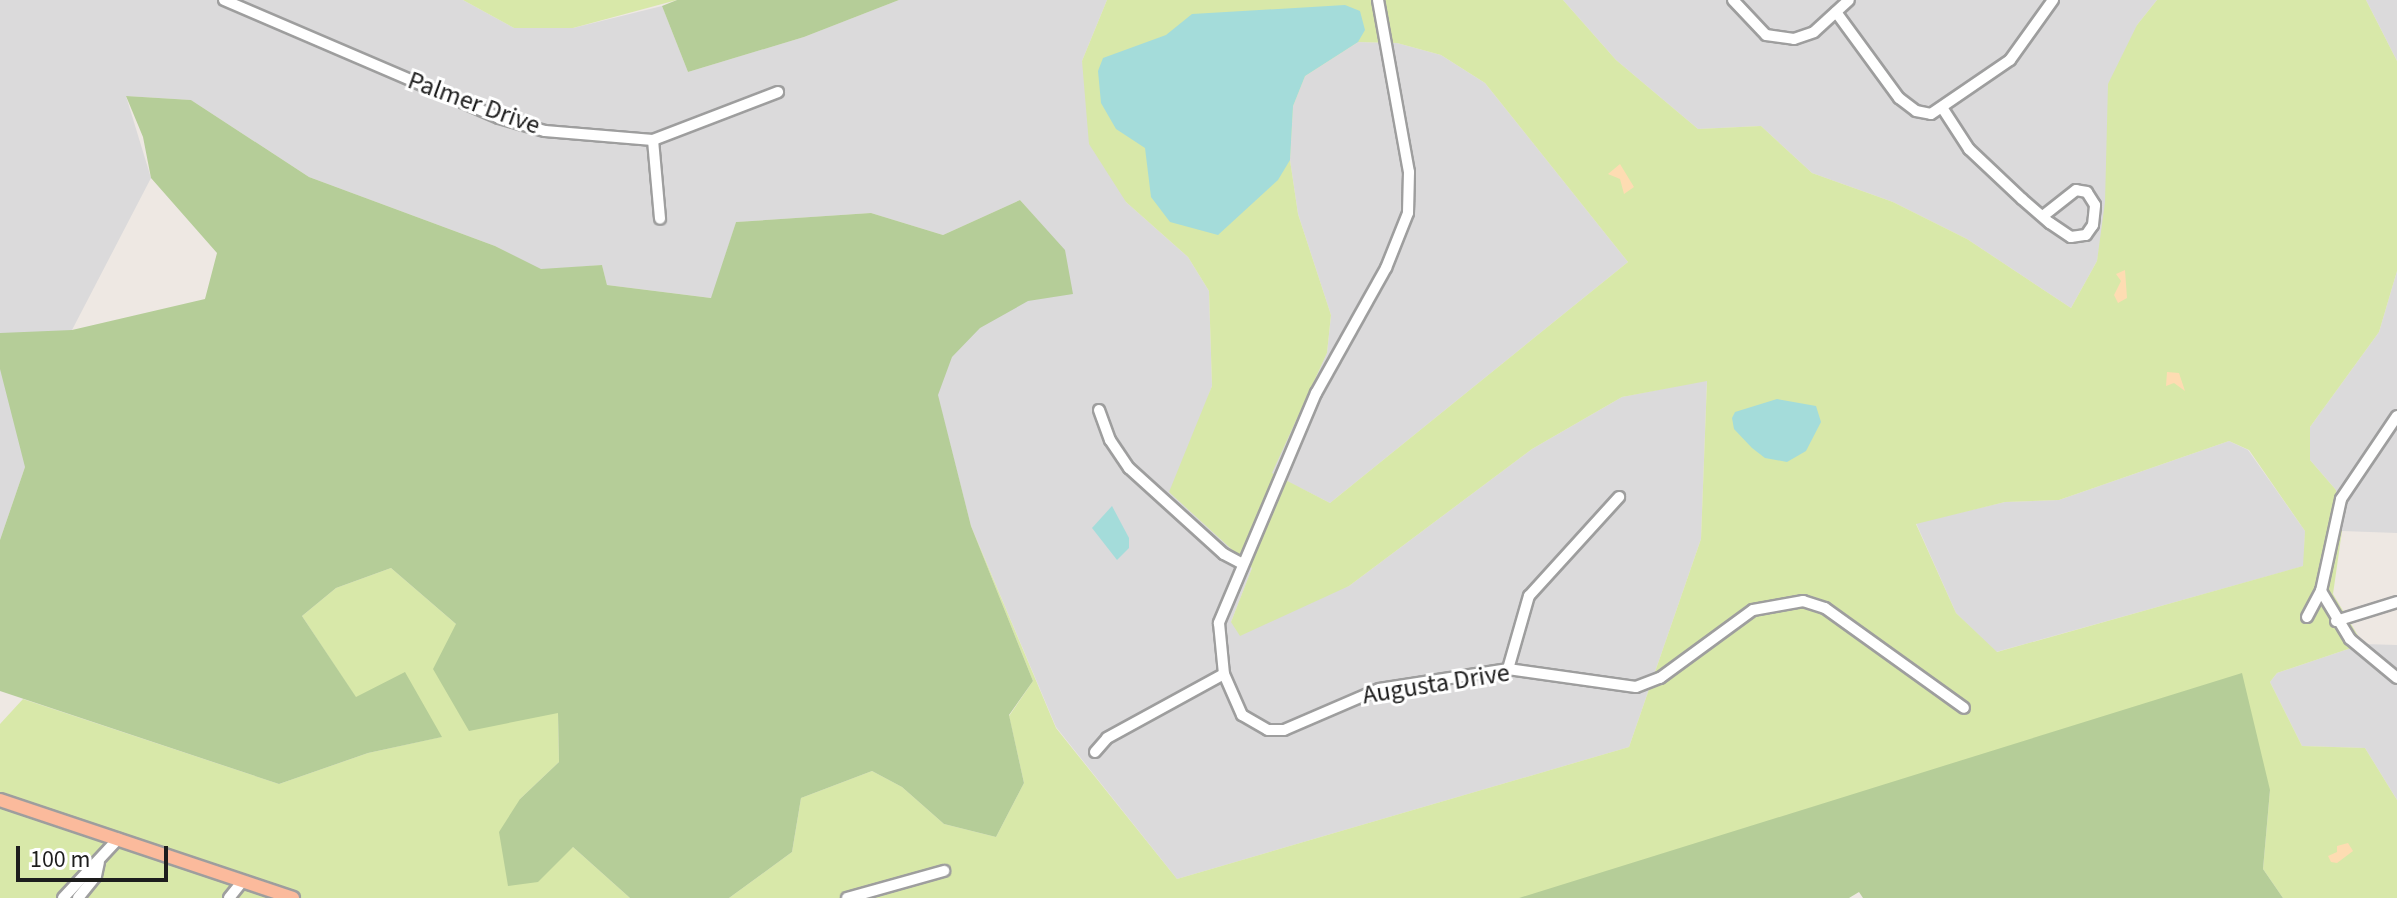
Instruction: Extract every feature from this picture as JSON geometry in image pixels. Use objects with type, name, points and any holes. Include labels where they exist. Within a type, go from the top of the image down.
[{"type":"main road","points":[[0,800],[293,898]]},
{"type":"street","name":"Palmer Drive","points":[[224,0],[499,118],[545,131],[653,140],[778,92]]},
{"type":"street","name":"Augusta Drive","points":[[1378,0],[1409,172],[1408,213],[1386,268],[1316,393],[1219,623],[1224,674],[1242,715],[1268,730],[1284,730],[1379,689],[1508,669],[1636,687],[1660,678],[1753,610],[1803,601],[1825,608],[1964,708]]},
{"type":"street","points":[[1733,0],[1766,35],[1783,39],[1803,37],[1849,0]]},
{"type":"street","points":[[1836,12],[1906,105],[1923,113],[1943,109],[2010,60],[2053,0]]},
{"type":"street","points":[[1943,109],[1969,149],[2043,216],[2078,238],[2093,225],[2095,205],[2087,192],[2076,190],[2043,216]]},
{"type":"street","points":[[653,140],[660,219]]},
{"type":"street","points":[[1099,410],[1110,440],[1129,468],[1224,554],[1243,564]]},
{"type":"street","points":[[2307,617],[2321,591],[2341,499],[2397,416]]},
{"type":"street","points":[[1508,669],[1529,596],[1619,497]]},
{"type":"street","points":[[2321,591],[2336,621],[2350,639],[2397,678]]},
{"type":"street","points":[[2336,621],[2397,602]]},
{"type":"street","points":[[1095,752],[1107,738],[1224,674]]},
{"type":"street","points":[[63,898],[118,839]]},
{"type":"street","points":[[78,898],[96,876],[99,862]]},
{"type":"street","points":[[847,898],[944,871]]},
{"type":"street","points":[[229,898],[243,881]]},
{"type":"shaded area","points":[[0,0],[463,0],[514,28],[573,28],[662,6],[688,72],[804,37],[899,0],[1107,0],[1082,61],[1126,202],[1188,257],[1209,291],[1212,386],[1194,436],[1233,550],[1252,568],[1231,622],[1349,586],[1532,449],[1622,397],[1707,380],[1701,539],[1629,747],[1177,879],[1056,727],[971,526],[928,358],[1064,250],[1020,200],[943,235],[871,213],[736,222],[712,298],[607,285],[602,265],[541,270],[495,246],[309,177],[191,100],[126,96],[151,178],[72,330],[0,540]]},
{"type":"shaded area","points":[[1563,0],[2157,0],[2137,25],[2097,261],[2071,308],[1967,239],[1893,202],[1812,173],[1761,126],[1698,129],[1616,60]]},
{"type":"shaded area","points":[[2366,0],[2397,0],[2397,61]]},
{"type":"shaded area","points":[[1358,42],[1397,43],[1441,55],[1485,83],[1628,262],[1330,503],[1271,473],[1327,353],[1331,315],[1298,214],[1290,160],[1293,106],[1305,76]]},
{"type":"shaded area","points":[[2397,271],[2397,533],[2342,531],[2336,490],[2310,460],[2310,427],[2379,332]]},
{"type":"shaded area","points":[[2229,441],[2248,450],[2305,531],[2304,566],[1996,652],[1956,613],[1916,523],[2005,502],[2059,500]]},
{"type":"shaded area","points":[[2363,644],[2397,645],[2397,800],[2365,748],[2302,746],[2270,682],[2277,673]]},
{"type":"green space","points":[[463,0],[677,0],[573,28],[514,28]]},
{"type":"green space","points":[[677,0],[899,0],[804,37],[688,72],[662,6]]},
{"type":"green space","points":[[1107,0],[1563,0],[1616,60],[1698,129],[1761,126],[1812,173],[1893,202],[1967,239],[2071,308],[2097,261],[2105,202],[2108,84],[2137,25],[2157,0],[2366,0],[2397,61],[2397,271],[2379,332],[2310,427],[2310,460],[2336,490],[2342,531],[2333,594],[2363,644],[2277,673],[2270,682],[2302,746],[2365,748],[2397,800],[2397,898],[2283,898],[2263,869],[2270,790],[1519,898],[729,898],[792,852],[801,798],[872,771],[902,787],[944,824],[996,837],[1024,783],[1009,716],[1033,681],[971,526],[1056,728],[1177,879],[1629,747],[1701,539],[1707,381],[1622,397],[1532,449],[1349,586],[1240,636],[1231,622],[1252,568],[1169,492],[1212,386],[1209,291],[1188,257],[1126,202],[1089,144],[1082,61]],"holes":[[[1358,42],[1397,43],[1441,55],[1485,83],[1628,262],[1330,503],[1272,473],[1327,353],[1331,315],[1298,214],[1290,160],[1293,106],[1305,76]],[[2229,441],[2249,450],[2305,531],[2303,566],[1997,652],[1956,613],[1916,524],[2005,502],[2059,500]]]},
{"type":"green space","points":[[126,96],[191,100],[309,177],[495,246],[541,269],[602,265],[607,285],[711,298],[736,222],[871,213],[943,235],[1020,200],[1065,250],[1073,294],[1028,301],[980,328],[952,357],[938,395],[971,526],[1033,681],[1009,715],[1024,783],[996,837],[944,824],[902,787],[872,771],[801,798],[792,852],[729,898],[630,898],[573,847],[538,882],[508,886],[499,832],[520,799],[559,762],[558,713],[469,731],[433,669],[456,624],[391,568],[336,588],[302,616],[356,697],[405,672],[442,737],[368,753],[279,784],[0,691],[0,540],[25,467],[0,369],[0,333],[72,330],[205,299],[217,253],[151,178],[143,137]]},
{"type":"green space","points":[[391,568],[558,712],[559,762],[520,799],[560,854],[573,847],[630,898],[0,898],[0,724],[23,699],[279,784],[368,753],[441,737],[356,698],[302,616],[336,588]]},
{"type":"green space","points":[[2242,673],[2270,790],[2263,869],[2283,898],[1863,898],[1859,892],[1849,898],[1519,898]]},
{"type":"sand","points":[[1620,164],[1634,187],[1624,194],[1620,179],[1608,174]]},
{"type":"sand","points":[[2125,270],[2127,298],[2118,303],[2114,295],[2121,281],[2116,274]]},
{"type":"sand","points":[[2167,372],[2179,373],[2185,391],[2174,383],[2166,386]]},
{"type":"sand","points":[[2348,843],[2353,851],[2337,863],[2331,862],[2328,856],[2337,852],[2337,846]]},
{"type":"water","points":[[1345,5],[1360,11],[1365,30],[1358,42],[1305,76],[1293,106],[1290,160],[1278,180],[1218,235],[1170,222],[1151,197],[1145,148],[1116,129],[1101,103],[1098,71],[1103,58],[1166,35],[1192,14]]},
{"type":"water","points":[[1777,399],[1816,406],[1821,422],[1806,451],[1787,462],[1765,458],[1752,448],[1734,429],[1732,418],[1735,412]]},
{"type":"water","points":[[1112,506],[1129,538],[1129,548],[1117,560],[1092,528]]}]
